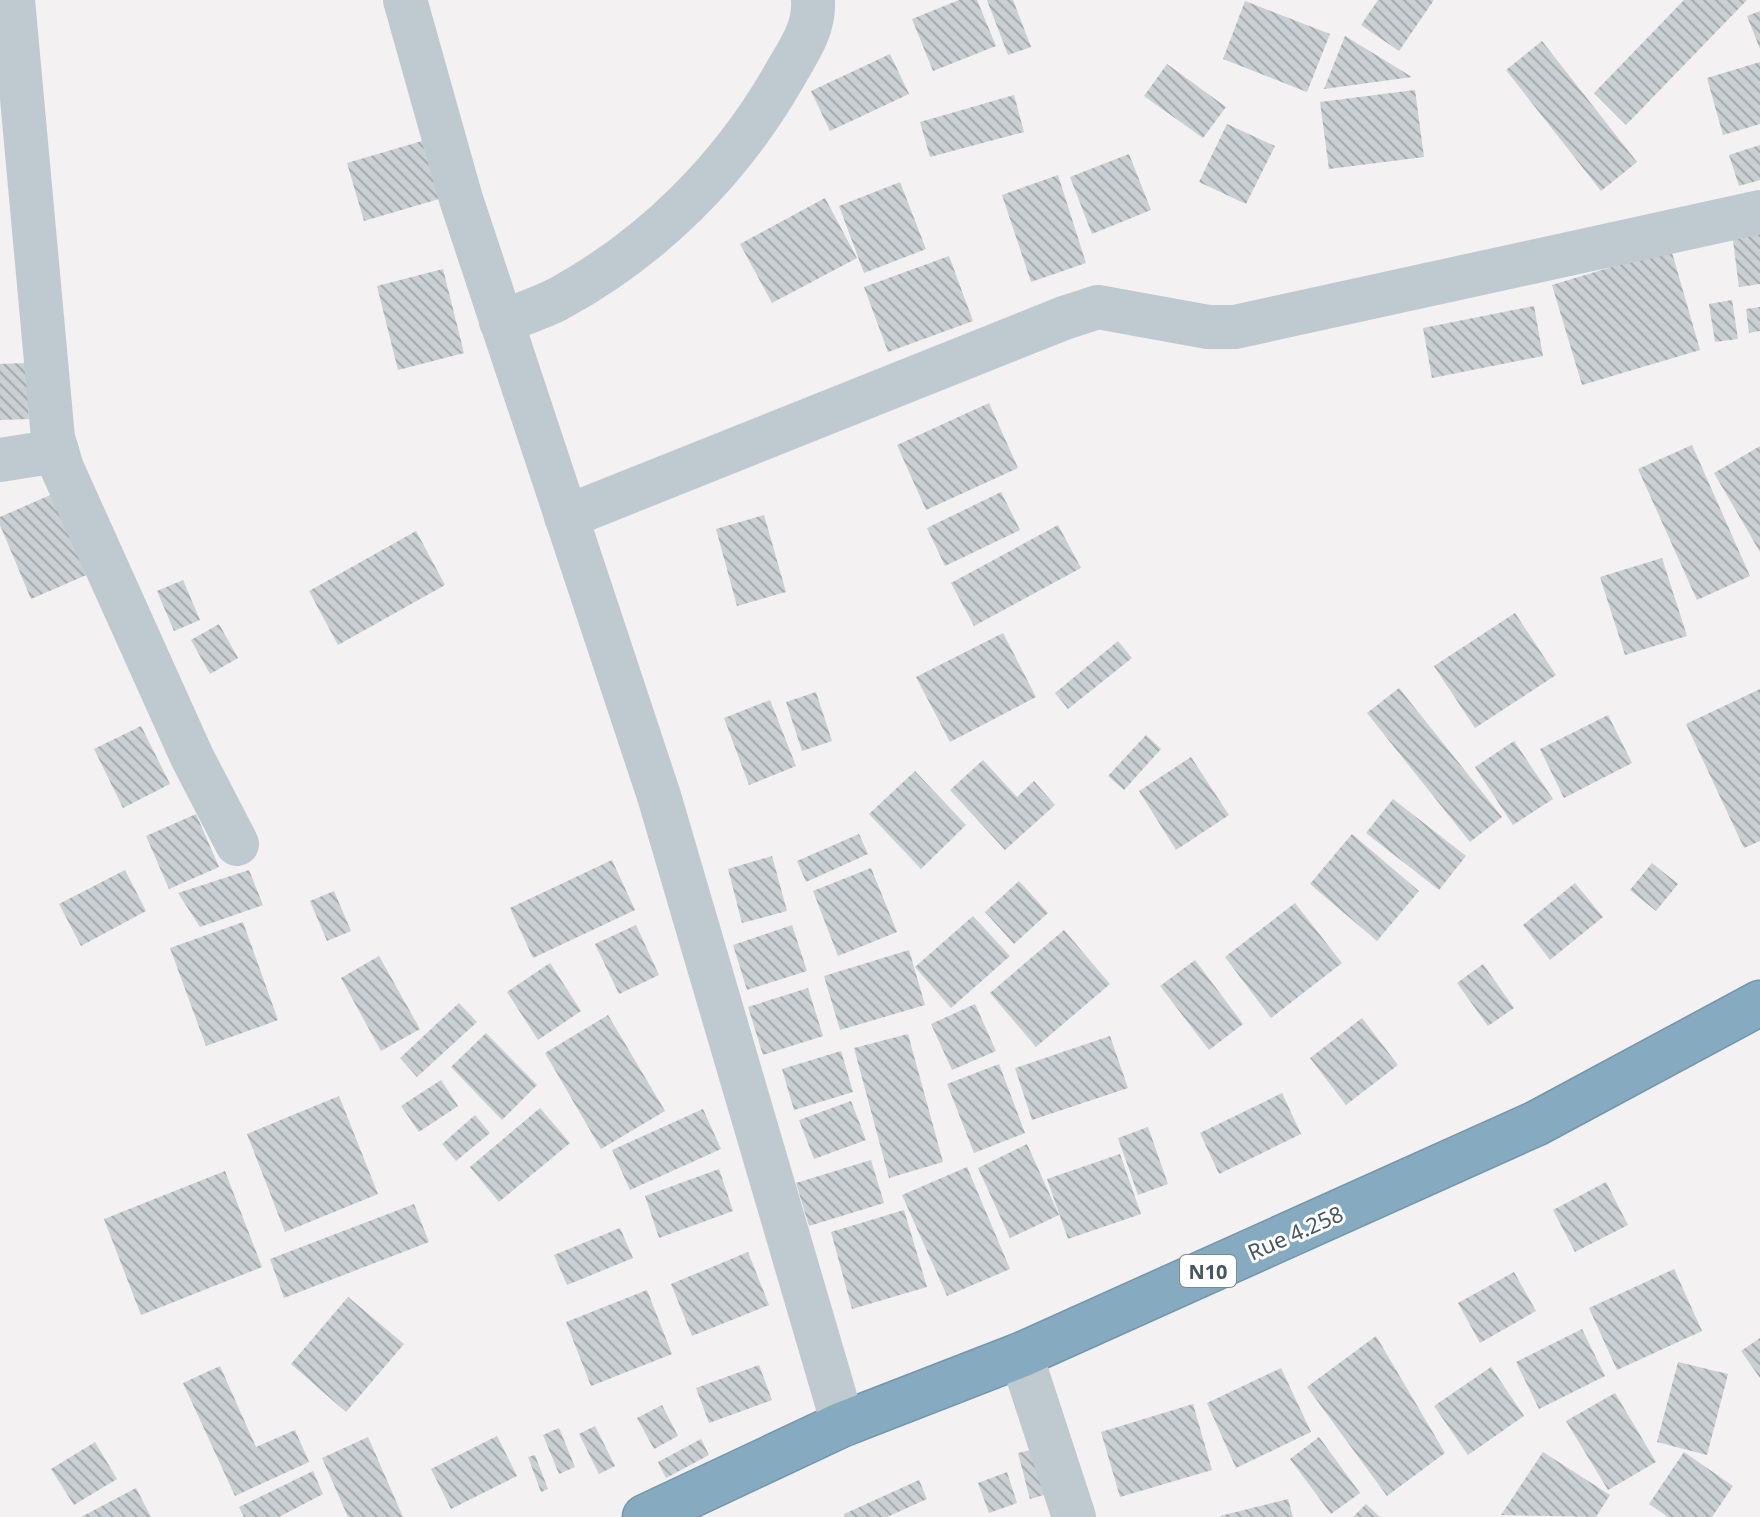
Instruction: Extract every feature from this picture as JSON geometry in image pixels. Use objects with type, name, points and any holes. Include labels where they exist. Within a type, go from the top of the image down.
[{"type":"highway","name":"Rue 4.258","points":[[645,1517],[843,1424],[1021,1355],[1537,1123],[1760,1003]]},
{"type":"street","points":[[13,0],[53,438],[192,757],[237,844]]},
{"type":"street","points":[[405,0],[461,199],[659,796],[843,1424]]},
{"type":"street","points":[[501,322],[556,300],[610,266],[653,234],[702,188],[740,146],[777,89],[809,31],[814,16],[813,0]]},
{"type":"street","points":[[566,517],[1098,307],[1208,327],[1235,327],[1760,212]]},
{"type":"street","points":[[0,460],[57,451]]},
{"type":"street","points":[[1021,1355],[1074,1517]]},
{"type":"building","points":[[959,0],[977,0],[996,46],[933,71],[912,19]]},
{"type":"building","points":[[987,0],[1013,0],[1031,47],[1008,55]]},
{"type":"building","points":[[1378,0],[1434,0],[1399,51],[1361,25]]},
{"type":"building","points":[[1684,0],[1747,0],[1626,125],[1594,93]]},
{"type":"building","points":[[1245,1],[1330,34],[1307,92],[1223,59]]},
{"type":"building","points":[[1760,11],[1760,49],[1747,16]]},
{"type":"building","points":[[1345,36],[1412,77],[1324,89]]},
{"type":"building","points":[[1542,41],[1637,162],[1601,191],[1506,70]]},
{"type":"building","points":[[890,54],[909,94],[830,131],[811,91]]},
{"type":"building","points":[[1760,62],[1760,124],[1723,135],[1707,78]]},
{"type":"building","points":[[1167,64],[1226,107],[1203,138],[1144,96]]},
{"type":"building","points":[[1415,90],[1424,157],[1329,169],[1320,102]]},
{"type":"building","points":[[1014,95],[1024,132],[930,157],[920,122]]},
{"type":"building","points":[[1227,124],[1275,146],[1246,204],[1199,182]]},
{"type":"building","points":[[422,141],[439,199],[364,221],[347,163]]},
{"type":"building","points":[[1760,145],[1760,180],[1739,186],[1729,155]]},
{"type":"building","points":[[1129,154],[1151,210],[1092,234],[1070,177]]},
{"type":"building","points":[[1058,175],[1086,263],[1031,282],[1002,195]]},
{"type":"building","points":[[900,182],[926,249],[864,273],[839,206]]},
{"type":"building","points":[[825,198],[857,258],[772,303],[740,244]]},
{"type":"building","points":[[1760,229],[1760,284],[1739,287],[1732,233]]},
{"type":"building","points":[[1671,249],[1700,350],[1582,385],[1552,285]]},
{"type":"building","points":[[949,256],[973,321],[888,352],[864,287]]},
{"type":"building","points":[[443,269],[464,353],[398,370],[377,286]]},
{"type":"building","points":[[1732,300],[1738,339],[1715,342],[1709,304]]},
{"type":"building","points":[[1534,306],[1543,356],[1432,378],[1423,328]]},
{"type":"building","points":[[1760,307],[1760,331],[1749,333],[1746,309]]},
{"type":"building","points":[[26,363],[29,419],[0,420],[0,364]]},
{"type":"building","points":[[989,403],[1018,468],[926,510],[897,445]]},
{"type":"building","points":[[1692,445],[1750,576],[1697,600],[1638,469]]},
{"type":"building","points":[[1760,446],[1760,552],[1714,473]]},
{"type":"building","points":[[64,489],[98,570],[31,599],[0,525],[0,517]]},
{"type":"building","points":[[1001,492],[1020,530],[945,566],[927,528]]},
{"type":"building","points":[[764,515],[786,592],[737,606],[716,529]]},
{"type":"building","points":[[1058,525],[1081,568],[974,626],[951,583]]},
{"type":"building","points":[[416,531],[445,585],[338,645],[309,591]]},
{"type":"building","points":[[1662,558],[1687,636],[1625,655],[1600,577]]},
{"type":"building","points":[[183,580],[200,620],[174,631],[157,591]]},
{"type":"building","points":[[1515,613],[1556,675],[1475,728],[1434,666]]},
{"type":"building","points":[[219,624],[238,658],[210,674],[191,640]]},
{"type":"building","points":[[1003,633],[1036,697],[950,742],[916,677]]},
{"type":"building","points":[[1118,641],[1132,658],[1068,709],[1055,693]]},
{"type":"building","points":[[1399,688],[1502,817],[1470,842],[1367,713]]},
{"type":"building","points":[[1760,689],[1760,841],[1744,848],[1686,724]]},
{"type":"building","points":[[816,692],[832,741],[802,751],[786,702]]},
{"type":"building","points":[[770,700],[796,766],[749,785],[724,718]]},
{"type":"building","points":[[1608,715],[1632,763],[1564,798],[1540,749]]},
{"type":"building","points":[[141,726],[170,784],[123,808],[94,749]]},
{"type":"building","points":[[1146,735],[1161,749],[1124,790],[1108,776]]},
{"type":"building","points":[[1514,741],[1553,799],[1513,825],[1475,767]]},
{"type":"building","points":[[1191,757],[1229,815],[1176,850],[1139,791]]},
{"type":"building","points":[[983,760],[1017,797],[1034,781],[1055,805],[1005,850],[950,790]]},
{"type":"building","points":[[915,771],[966,825],[921,869],[869,814]]},
{"type":"building","points":[[1393,799],[1466,856],[1439,890],[1366,833]]},
{"type":"building","points":[[196,814],[219,867],[169,889],[146,836]]},
{"type":"building","points":[[859,834],[868,854],[806,882],[797,861]]},
{"type":"building","points":[[1352,834],[1419,891],[1377,941],[1310,884]]},
{"type":"building","points":[[772,856],[787,911],[742,923],[728,869]]},
{"type":"building","points":[[612,860],[635,910],[533,958],[510,908]]},
{"type":"building","points":[[1652,863],[1678,884],[1656,911],[1630,890]]},
{"type":"building","points":[[871,868],[897,932],[838,956],[813,891]]},
{"type":"building","points":[[125,870],[146,911],[81,946],[59,904]]},
{"type":"building","points":[[249,870],[263,905],[200,927],[178,893]]},
{"type":"building","points":[[1019,881],[1048,913],[1014,944],[985,912]]},
{"type":"building","points":[[1575,883],[1603,917],[1550,960],[1523,925]]},
{"type":"building","points":[[334,891],[351,931],[327,941],[310,901]]},
{"type":"building","points":[[1295,903],[1342,963],[1271,1018],[1225,957]]},
{"type":"building","points":[[973,916],[1010,956],[951,1008],[915,967]]},
{"type":"building","points":[[243,922],[278,1020],[206,1046],[170,948]]},
{"type":"building","points":[[636,925],[659,975],[619,994],[595,944]]},
{"type":"building","points":[[792,925],[807,971],[747,990],[733,945]]},
{"type":"building","points":[[1064,930],[1110,984],[1036,1047],[990,993]]},
{"type":"building","points":[[909,950],[925,1005],[840,1030],[824,976]]},
{"type":"building","points":[[379,956],[420,1029],[381,1051],[341,978]]},
{"type":"building","points":[[1195,960],[1243,1024],[1209,1050],[1160,986]]},
{"type":"building","points":[[550,963],[581,1011],[538,1040],[507,992]]},
{"type":"building","points":[[1483,964],[1514,1008],[1488,1026],[1457,983]]},
{"type":"building","points":[[808,988],[823,1036],[763,1055],[748,1007]]},
{"type":"building","points":[[459,1003],[477,1022],[417,1077],[400,1058]]},
{"type":"building","points":[[975,1004],[996,1051],[952,1070],[931,1024]]},
{"type":"building","points":[[608,1015],[665,1111],[601,1149],[545,1053]]},
{"type":"building","points":[[1362,1018],[1398,1065],[1346,1105],[1310,1058]]},
{"type":"building","points":[[486,1033],[537,1085],[502,1120],[451,1067]]},
{"type":"building","points":[[908,1034],[943,1162],[889,1178],[854,1048]]},
{"type":"building","points":[[1110,1036],[1128,1088],[1032,1120],[1015,1068]]},
{"type":"building","points":[[841,1051],[853,1092],[794,1110],[782,1069]]},
{"type":"building","points":[[999,1064],[1025,1133],[974,1153],[947,1084]]},
{"type":"building","points":[[441,1080],[458,1106],[419,1132],[401,1106]]},
{"type":"building","points":[[1282,1093],[1301,1134],[1219,1174],[1200,1133]]},
{"type":"building","points":[[339,1096],[378,1194],[285,1232],[247,1134]]},
{"type":"building","points":[[851,1101],[866,1140],[814,1159],[799,1120]]},
{"type":"building","points":[[540,1108],[570,1143],[499,1202],[470,1167]]},
{"type":"building","points":[[703,1109],[721,1149],[630,1190],[612,1150]]},
{"type":"building","points":[[475,1115],[490,1133],[456,1161],[442,1144]]},
{"type":"building","points":[[1148,1127],[1168,1184],[1138,1195],[1118,1138]]},
{"type":"building","points":[[1027,1144],[1059,1215],[1010,1238],[978,1168]]},
{"type":"building","points":[[1120,1154],[1141,1214],[1068,1239],[1047,1179]]},
{"type":"building","points":[[871,1160],[884,1203],[809,1226],[796,1183]]},
{"type":"building","points":[[967,1167],[1010,1269],[947,1296],[902,1195]]},
{"type":"building","points":[[719,1169],[733,1211],[659,1238],[645,1196]]},
{"type":"building","points":[[225,1171],[262,1267],[141,1315],[104,1219]]},
{"type":"building","points":[[1606,1182],[1628,1225],[1575,1252],[1553,1210]]},
{"type":"building","points":[[414,1204],[429,1242],[284,1298],[270,1259]]},
{"type":"building","points":[[904,1210],[927,1287],[852,1309],[831,1232]]},
{"type":"building","points":[[620,1228],[633,1258],[567,1285],[554,1255]]},
{"type":"building","points":[[748,1252],[769,1305],[692,1336],[671,1284]]},
{"type":"building","points":[[1674,1269],[1702,1331],[1617,1370],[1589,1308]]},
{"type":"building","points":[[1514,1272],[1536,1311],[1480,1343],[1458,1303]]},
{"type":"building","points":[[647,1290],[672,1354],[591,1386],[566,1322]]},
{"type":"building","points":[[348,1297],[404,1344],[346,1412],[291,1364]]},
{"type":"building","points":[[1582,1329],[1605,1376],[1539,1409],[1516,1362]]},
{"type":"building","points":[[1376,1336],[1445,1453],[1387,1496],[1307,1387]]},
{"type":"building","points":[[1760,1338],[1760,1378],[1741,1351]]},
{"type":"building","points":[[1678,1362],[1728,1374],[1707,1455],[1657,1442]]},
{"type":"building","points":[[759,1365],[772,1400],[709,1423],[696,1388]]},
{"type":"building","points":[[220,1366],[256,1447],[295,1430],[309,1462],[235,1496],[183,1383]]},
{"type":"building","points":[[1491,1367],[1524,1416],[1468,1455],[1434,1406]]},
{"type":"building","points":[[1281,1368],[1311,1432],[1236,1468],[1207,1403]]},
{"type":"building","points":[[1615,1393],[1656,1462],[1608,1490],[1566,1421]]},
{"type":"building","points":[[1193,1404],[1212,1470],[1120,1497],[1101,1432]]},
{"type":"building","points":[[662,1405],[678,1436],[654,1449],[637,1418]]},
{"type":"building","points":[[595,1426],[615,1466],[599,1474],[579,1434]]},
{"type":"building","points":[[559,1428],[575,1467],[559,1474],[543,1435]]},
{"type":"building","points":[[497,1436],[517,1476],[451,1509],[431,1469]]},
{"type":"building","points":[[368,1437],[403,1517],[348,1517],[322,1458]]},
{"type":"building","points":[[1319,1437],[1360,1493],[1331,1514],[1290,1459]]},
{"type":"building","points":[[701,1439],[709,1455],[666,1478],[658,1462]]},
{"type":"building","points":[[95,1442],[117,1479],[74,1505],[51,1469]]},
{"type":"building","points":[[1039,1448],[1051,1493],[1030,1499],[1018,1453]]},
{"type":"building","points":[[1543,1452],[1610,1495],[1596,1517],[1501,1515]]},
{"type":"building","points":[[1684,1452],[1733,1486],[1712,1517],[1668,1517],[1649,1504]]},
{"type":"building","points":[[535,1455],[548,1489],[541,1492],[528,1457]]},
{"type":"building","points":[[313,1471],[323,1494],[279,1517],[244,1517],[239,1507]]},
{"type":"building","points":[[1007,1472],[1017,1503],[989,1513],[978,1483]]},
{"type":"building","points":[[919,1480],[927,1499],[887,1517],[845,1517],[844,1514]]},
{"type":"building","points":[[136,1488],[151,1517],[81,1517]]},
{"type":"building","points":[[1288,1499],[1293,1517],[1220,1517],[1220,1516]]},
{"type":"building","points":[[1366,1504],[1380,1517],[1353,1517]]}]
